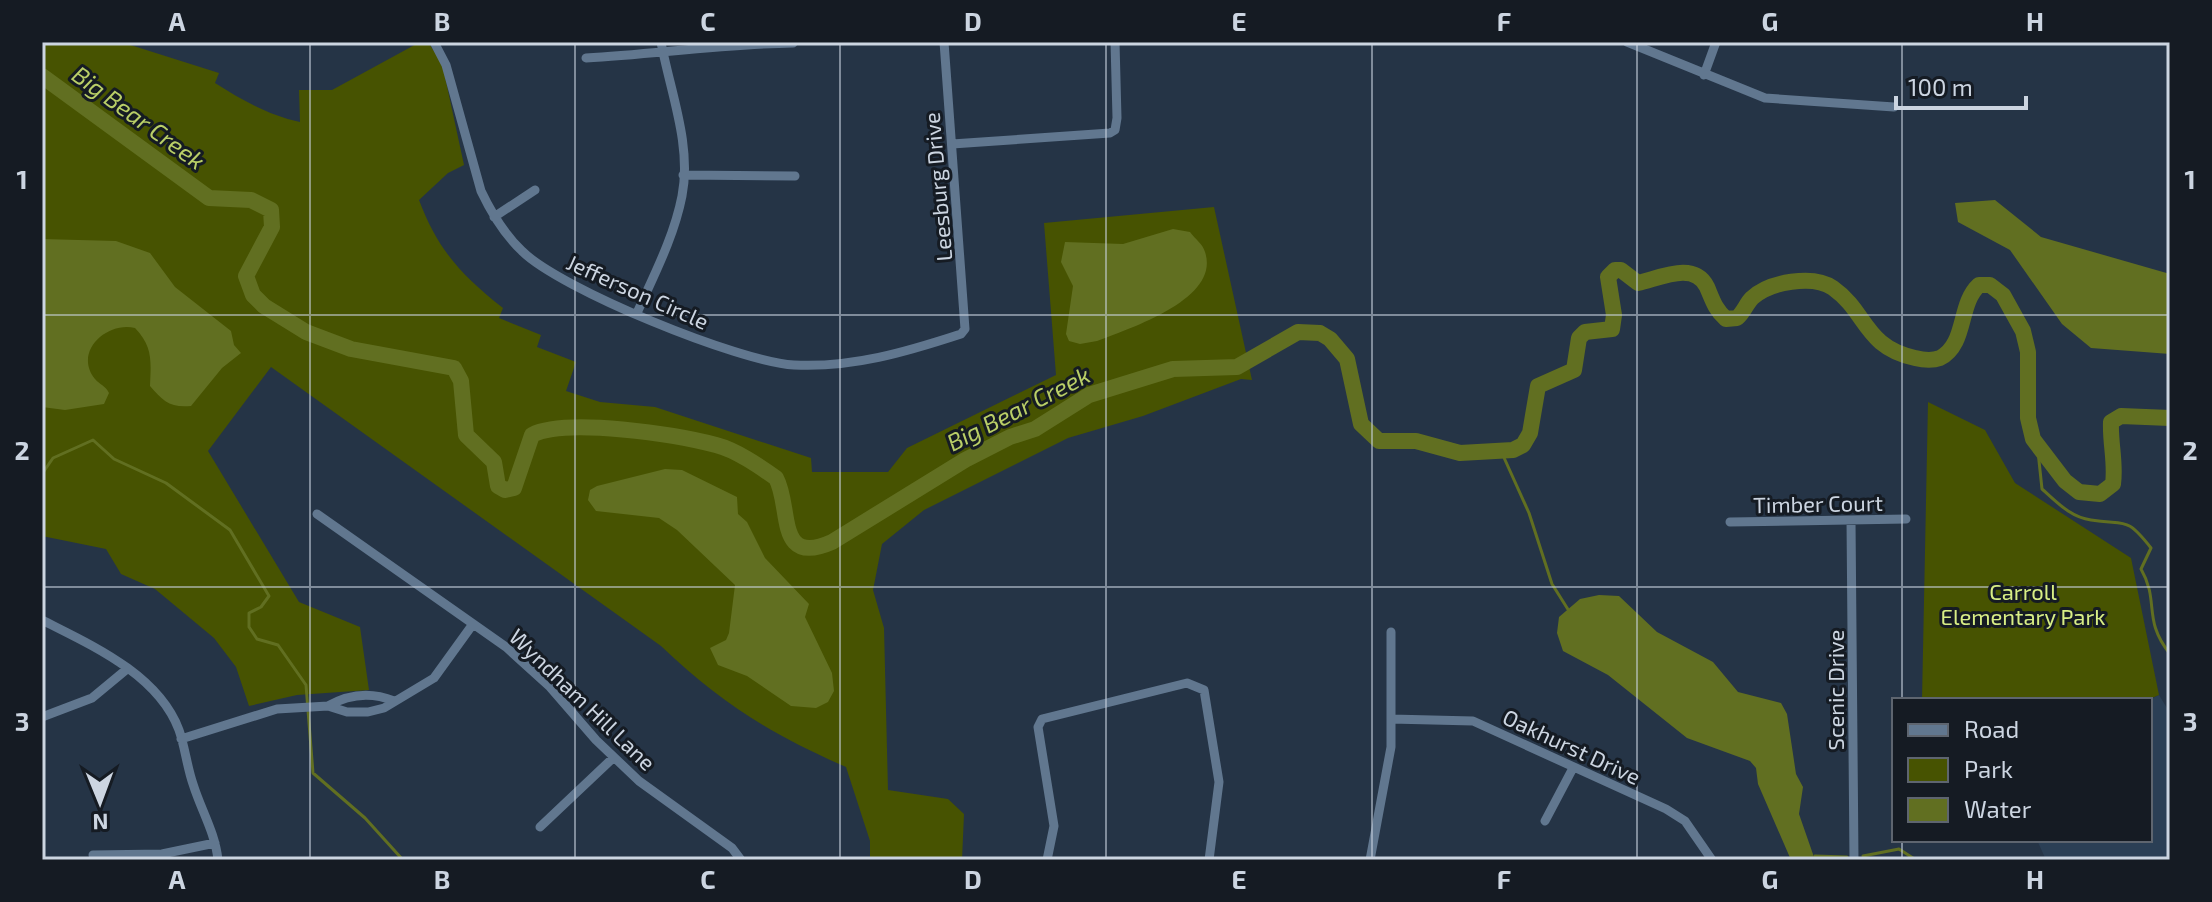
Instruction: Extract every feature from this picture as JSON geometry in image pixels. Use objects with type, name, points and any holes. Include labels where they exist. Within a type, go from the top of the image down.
[{"type":"street","name":"Jefferson Circle","points":[[434,42],[450,77],[481,191],[494,217],[522,251],[593,294],[739,353],[795,365],[870,361],[961,334],[965,329]]},
{"type":"street","name":"Leesburg Drive","points":[[944,42],[965,329]]},
{"type":"street","points":[[952,144],[1115,130],[1115,42]]},
{"type":"street","points":[[1627,42],[1704,75],[1785,102],[1894,107]]},
{"type":"street","points":[[1704,75],[1716,42]]},
{"type":"street","points":[[586,58],[662,47],[793,43]]},
{"type":"street","points":[[637,313],[671,236],[683,175],[675,102],[662,47]]},
{"type":"street","points":[[683,175],[795,176]]},
{"type":"street","points":[[494,217],[535,190]]},
{"type":"street","name":"Wyndham Hill Lane","points":[[317,514],[529,666],[613,758],[732,848],[741,860]]},
{"type":"street","name":"Timber Court","points":[[1730,522],[1906,519]]},
{"type":"street","name":"Scenic Drive","points":[[1851,520],[1854,860]]},
{"type":"street","points":[[42,620],[127,669],[154,692],[179,729],[193,786],[215,843],[218,860]]},
{"type":"street","points":[[181,739],[234,720],[295,707],[328,706],[347,712],[368,712],[434,678],[473,624]]},
{"type":"street","points":[[1370,860],[1386,785],[1391,719],[1391,632]]},
{"type":"street","points":[[42,717],[92,698],[127,669]]},
{"type":"street","points":[[1047,860],[1054,826],[1039,723],[1048,717],[1187,683],[1204,690],[1218,770],[1218,799],[1209,860]]},
{"type":"street","points":[[328,706],[345,696],[383,696],[394,701]]},
{"type":"street","name":"Oakhurst Drive","points":[[1391,719],[1473,721],[1685,821],[1712,860]]},
{"type":"street","points":[[540,827],[613,758]]},
{"type":"street","points":[[1545,821],[1573,768]]},
{"type":"street","points":[[93,855],[162,854],[215,843]]},
{"type":"shaded area","points":[[2159,695],[2170,713],[2170,860],[2046,860],[2038,842],[2152,842],[2152,698]]},
{"type":"green space","points":[[42,42],[121,42],[219,73],[215,83],[266,111],[300,122],[299,90],[332,90],[420,42],[428,42],[442,63],[464,165],[448,173],[419,200],[434,233],[452,260],[503,308],[499,318],[541,335],[537,347],[576,362],[566,391],[600,402],[655,407],[811,458],[812,472],[888,472],[907,448],[1056,375],[1044,223],[1214,207],[1252,380],[1241,379],[1143,416],[1068,438],[924,510],[882,544],[873,590],[884,628],[888,790],[948,799],[964,814],[962,860],[870,860],[870,841],[846,767],[793,742],[726,701],[661,646],[271,367],[208,451],[299,602],[360,627],[369,690],[297,695],[249,706],[236,667],[214,638],[155,589],[121,574],[106,549],[42,536]]},
{"type":"green space","name":"Carroll Elementary Park","points":[[1928,402],[1985,430],[2015,483],[2131,558],[2159,695],[2152,698],[1922,698]]},
{"type":"water","points":[[1995,200],[2041,237],[2170,274],[2170,354],[2091,348],[2062,324],[2010,250],[1958,222],[1955,203]]},
{"type":"water","points":[[1173,229],[1190,232],[1204,249],[1206,269],[1200,284],[1187,297],[1150,320],[1097,341],[1080,344],[1069,341],[1066,334],[1073,286],[1061,262],[1065,242],[1123,244]]},
{"type":"water","points":[[42,239],[116,241],[150,253],[175,287],[231,331],[234,345],[241,353],[222,368],[191,406],[172,405],[150,386],[150,355],[141,335],[135,328],[114,329],[96,341],[88,359],[95,379],[109,393],[104,404],[65,410],[42,407]]},
{"type":"water","points":[[665,469],[682,470],[737,497],[738,514],[747,522],[765,558],[809,604],[805,617],[832,673],[834,691],[828,702],[816,708],[791,706],[747,676],[718,665],[710,648],[726,640],[729,633],[735,585],[677,530],[659,518],[596,511],[588,500],[590,490],[597,486]]},
{"type":"water","points":[[1599,595],[1619,596],[1657,632],[1713,662],[1738,692],[1781,703],[1787,714],[1796,774],[1803,787],[1799,814],[1815,860],[1791,860],[1758,784],[1756,768],[1750,761],[1687,738],[1608,675],[1563,651],[1557,633],[1559,617],[1580,599]]},
{"type":"waterway","name":"Big Bear Creek","points":[[42,76],[209,198],[251,200],[271,210],[272,227],[246,276],[253,295],[264,306],[306,332],[351,349],[454,368],[461,381],[466,435],[494,462],[498,486],[505,490],[514,488],[532,435],[548,430],[595,428],[699,441],[731,451],[776,478],[789,530],[793,540],[801,547],[814,548],[832,542],[965,460],[1010,437],[1035,429],[1089,395],[1173,369],[1237,367],[1298,332],[1320,333],[1330,339],[1347,359],[1361,424],[1379,441],[1416,441],[1460,453],[1513,450],[1523,445],[1530,433],[1538,386],[1574,370],[1579,338],[1585,332],[1612,329],[1614,315],[1608,277],[1615,270],[1621,270],[1638,283],[1675,273],[1694,274],[1707,287],[1726,319],[1737,318],[1752,298],[1769,288],[1791,282],[1814,281],[1833,288],[1844,297],[1885,346],[1898,353],[1928,360],[1940,358],[1949,352],[1959,334],[1972,293],[1979,285],[1990,285],[2003,295],[2023,331],[2028,352],[2028,418],[2033,439],[2065,481],[2079,492],[2100,494],[2113,484],[2111,422],[2121,416],[2170,418]]},
{"type":"waterway","points":[[42,474],[53,458],[93,440],[114,459],[166,483],[230,530],[269,596],[261,607],[249,613],[249,627],[257,639],[278,645],[306,685],[313,773],[365,818],[403,860]]},
{"type":"waterway","points":[[2037,442],[2042,489],[2077,516],[2130,526],[2151,548],[2141,569],[2150,591],[2156,631],[2170,654]]},
{"type":"waterway","points":[[1501,451],[1529,513],[1552,584],[1569,611]]},
{"type":"waterway","points":[[1863,856],[1899,849],[1916,860]]},
{"type":"waterway","points":[[1815,856],[1847,857]]}]
